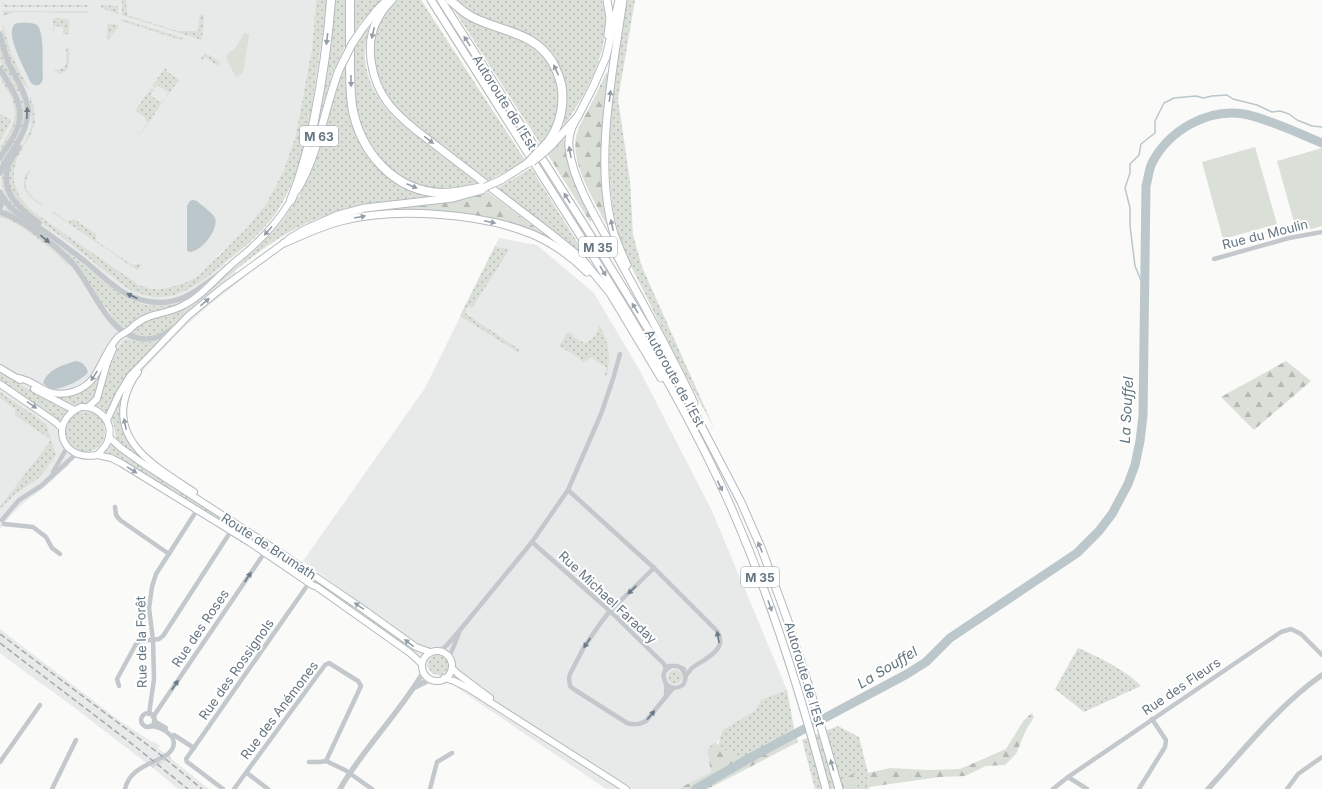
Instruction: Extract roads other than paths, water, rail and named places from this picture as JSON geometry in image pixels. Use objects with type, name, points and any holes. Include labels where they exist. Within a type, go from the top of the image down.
[{"type":"highway","points":[[291,200],[302,171],[318,99],[327,43],[331,0]]},
{"type":"highway","points":[[350,0],[350,71],[352,106],[358,130],[369,152],[390,174],[402,182],[418,189],[452,193],[471,192],[485,187]]},
{"type":"highway","points":[[450,0],[472,17],[526,37],[540,47],[552,61],[561,84],[562,108],[556,130],[550,144],[528,164]]},
{"type":"main road","name":"M 63","points":[[115,343],[118,337],[130,328],[150,316],[185,305],[213,284],[229,267],[252,248],[280,217],[303,181],[311,162],[328,101],[339,70],[352,44],[362,29],[387,0]]},
{"type":"main road","points":[[392,0],[378,17],[375,24],[372,34],[370,54],[373,76],[388,104],[399,116],[417,131],[550,232],[576,254],[610,293],[655,369],[678,401]]},
{"type":"main road","name":"Autoroute de l’Est","points":[[431,0],[612,287],[678,401],[726,498],[749,551],[779,629],[804,708],[826,789]]},
{"type":"main road","name":"Autoroute de l’Est","points":[[441,0],[601,252],[658,345],[741,502],[762,550],[790,624],[839,789]]},
{"type":"main road","points":[[597,78],[609,29],[610,18],[607,0]]},
{"type":"main road","points":[[619,0],[606,57],[589,97],[571,129],[568,139],[570,152],[575,171],[593,212],[679,371],[741,502]]},
{"type":"main road","points":[[623,0],[606,134],[607,188],[608,203],[614,233],[643,304]]},
{"type":"main road","points":[[550,144],[578,116]]},
{"type":"main road","points":[[485,187],[501,180],[528,164]]},
{"type":"main road","points":[[223,515],[217,507],[164,472],[141,453],[128,436],[124,425],[124,405],[130,385],[137,373],[188,316],[222,288],[296,234],[338,215],[365,208],[453,198],[471,192]]},
{"type":"main road","points":[[284,243],[308,232],[340,221],[383,214],[402,213],[457,216],[501,224],[532,234],[561,250],[575,260],[608,295],[632,330]]},
{"type":"main road","points":[[107,420],[119,394],[130,376],[167,339]]},
{"type":"main road","points":[[19,378],[54,394],[67,394],[78,390],[94,377],[106,353],[115,343]]},
{"type":"main road","points":[[88,407],[97,399],[107,363],[115,343]]},
{"type":"main road","points":[[0,368],[19,378],[46,396],[74,410]]},
{"type":"main road","points":[[0,384],[62,428]]},
{"type":"main road","points":[[81,407],[96,409],[107,420],[110,432],[107,444],[97,454],[83,456],[76,454],[66,446],[62,428],[68,415],[74,410],[81,407]]},
{"type":"main road","name":"Route de Brumath","points":[[109,437],[140,462],[323,581],[416,647],[430,652]]},
{"type":"main road","name":"Route de Brumath","points":[[97,454],[121,463],[265,552],[389,644],[395,644],[410,653],[423,668]]},
{"type":"main road","points":[[452,668],[448,675],[444,678],[439,680],[431,679],[423,668],[424,659],[430,652],[440,651],[447,655],[452,668],[458,674],[531,729]]},
{"type":"main road","points":[[444,678],[468,688],[626,789]]},
{"type":"main road","points":[[589,766],[618,789]]},
{"type":"street","points":[[0,34],[8,61],[27,100],[28,116],[26,127],[0,173]]},
{"type":"street","points":[[0,69],[15,92],[20,111],[16,131],[0,158]]},
{"type":"street","points":[[21,136],[21,143],[7,171],[6,182],[8,192],[16,205],[54,237]]},
{"type":"street","points":[[1,194],[6,203],[16,212],[54,237],[123,291],[140,300],[150,302],[169,301],[187,296],[196,292],[229,267]]},
{"type":"street","points":[[0,208],[2,204],[1,194]]},
{"type":"street","points":[[0,212],[12,217],[38,233],[71,262],[120,331],[128,335],[144,339],[159,337],[167,333],[188,316]]},
{"type":"street","name":"Rue du Moulin","points":[[1214,259],[1289,238],[1322,232]]},
{"type":"street","points":[[440,651],[460,630],[532,542],[568,490],[601,414],[620,354]]},
{"type":"street","points":[[48,480],[61,459],[66,446]]},
{"type":"street","points":[[60,554],[52,548],[46,537],[33,527],[2,523],[19,500],[35,491],[76,454]]},
{"type":"street","points":[[568,490],[654,568],[717,631],[720,638],[720,644],[717,649],[692,668],[686,675],[683,685],[677,688],[672,688],[666,684],[663,679],[663,675],[670,667],[677,666],[682,669],[686,675]]},
{"type":"street","points":[[115,507],[116,515],[120,520],[169,554]]},
{"type":"street","name":"Rue de la Forêt","points":[[150,726],[145,726],[141,722],[143,716],[152,717],[154,679],[149,608],[152,587],[156,574],[197,510]]},
{"type":"street","points":[[119,686],[117,679],[134,646],[140,641],[159,639],[163,636],[231,531]]},
{"type":"street","name":"Rue Michael Faraday","points":[[532,542],[610,611],[664,664],[666,670]]},
{"type":"street","name":"Rue des Roses","points":[[150,726],[152,717],[265,552]]},
{"type":"street","points":[[654,568],[610,611],[602,621],[584,647],[568,680],[570,686],[627,723],[633,725],[640,725],[646,721],[672,688]]},
{"type":"street","name":"Rue des Rossignols","points":[[194,748],[310,584]]},
{"type":"street","name":"Rue des Fleurs","points":[[1053,789],[1152,719],[1281,632],[1292,629],[1301,634],[1322,655]]},
{"type":"street","points":[[449,658],[460,630]]},
{"type":"street","name":"Rue des Anémones","points":[[234,789],[325,665],[329,663],[358,681],[361,686],[326,760]]},
{"type":"street","points":[[664,664],[670,667]]},
{"type":"street","points":[[340,789],[361,756],[413,689],[423,668]]},
{"type":"street","points":[[682,669],[692,668]]},
{"type":"street","points":[[1208,789],[1279,712],[1322,675]]},
{"type":"street","points":[[413,689],[431,679]]},
{"type":"street","points":[[666,684],[666,695]]},
{"type":"street","points":[[0,762],[40,705]]},
{"type":"street","points":[[152,717],[174,735],[194,748],[187,757],[187,762],[223,789]]},
{"type":"street","points":[[1139,789],[1165,747],[1166,740],[1152,719]]},
{"type":"street","points":[[150,726],[164,729],[171,736],[173,745],[169,755]]},
{"type":"street","points":[[126,789],[134,776],[174,751],[176,744],[174,735]]},
{"type":"street","points":[[52,789],[76,740]]},
{"type":"street","points":[[430,789],[437,762],[452,753]]},
{"type":"street","points":[[1287,789],[1298,774],[1322,757]]},
{"type":"street","points":[[309,762],[320,762],[326,760],[372,789]]},
{"type":"street","name":"Rue des Anémones","points":[[246,772],[268,789]]},
{"type":"street","points":[[1068,777],[1087,789]]},
{"type":"waterway","points":[[1144,288],[1135,266],[1130,226],[1130,208],[1125,188],[1130,173],[1130,164],[1139,155],[1141,144],[1155,133],[1155,121],[1164,103],[1174,98],[1196,96],[1203,98],[1227,95],[1233,99],[1257,105],[1272,112],[1280,111],[1289,114],[1297,120],[1312,126],[1322,127]]},
{"type":"waterway","name":"La Souffel","points":[[696,789],[748,759],[907,674],[926,662],[950,638],[1077,553],[1099,531],[1112,514],[1128,484],[1135,465],[1140,441],[1143,416],[1146,186],[1152,163],[1159,151],[1168,141],[1179,131],[1204,118],[1217,114],[1230,113],[1244,114],[1263,119],[1322,143]]},
{"type":"tunnel","points":[[151,766],[170,756]]},
{"type":"railway","points":[[0,634],[157,752],[202,789]]},
{"type":"railway","points":[[0,643],[127,740],[188,789]]}]
